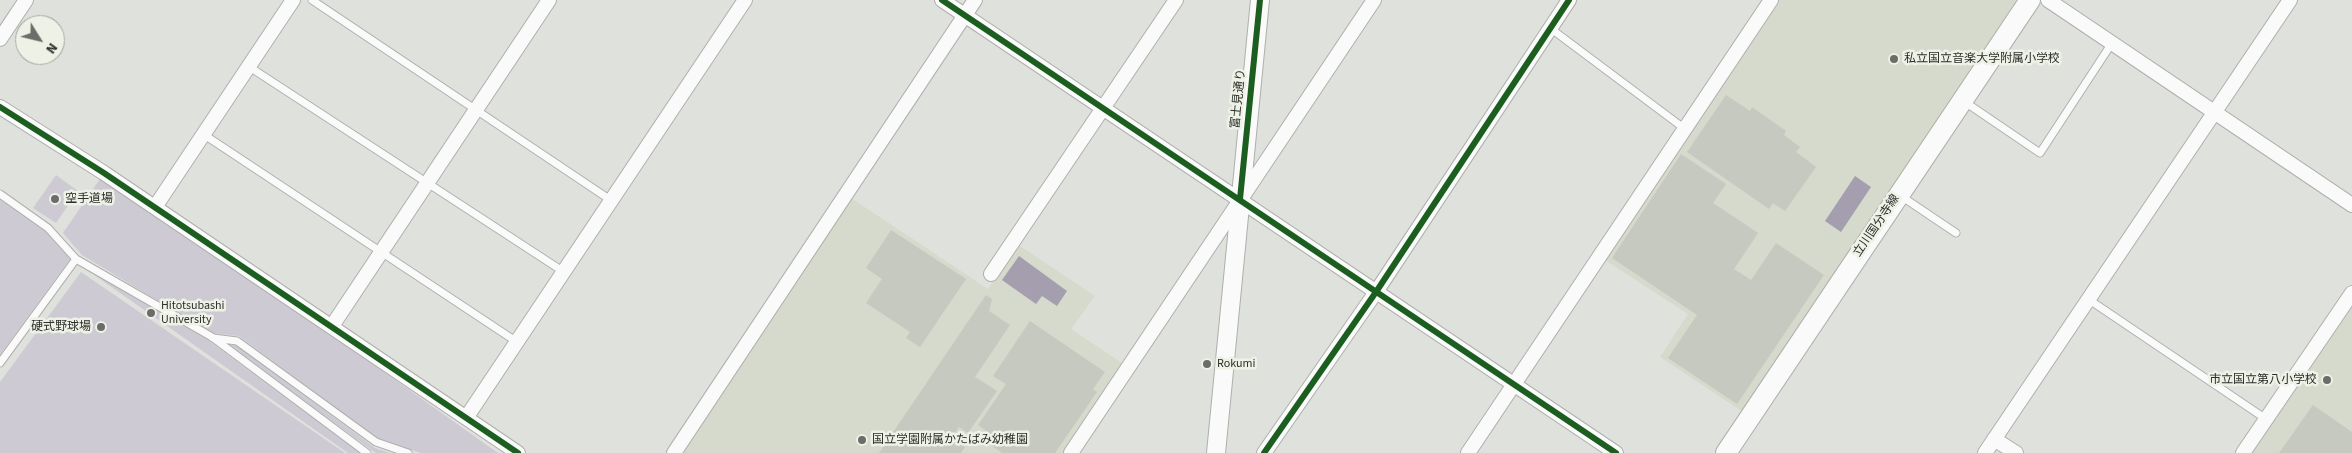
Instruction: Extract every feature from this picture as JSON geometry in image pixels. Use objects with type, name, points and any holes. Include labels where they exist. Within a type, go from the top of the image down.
[{"type":"main road","name":"立川国分寺線","points":[[1726,453],[2030,0]]},
{"type":"street","points":[[0,39],[26,0]]},
{"type":"street","points":[[155,207],[293,0]]},
{"type":"street","points":[[332,326],[549,0]]},
{"type":"street","points":[[466,418],[745,0]]},
{"type":"street","points":[[942,0],[1616,453]]},
{"type":"street","points":[[674,453],[975,0]]},
{"type":"street","points":[[991,274],[1176,0]]},
{"type":"street","name":"富士見通り","points":[[1216,453],[1260,0]]},
{"type":"street","points":[[1071,453],[1374,0]]},
{"type":"street","points":[[1264,453],[1376,292],[1569,0]]},
{"type":"street","points":[[1468,453],[1771,0]]},
{"type":"street","points":[[2048,0],[2352,205]]},
{"type":"street","points":[[1985,453],[2290,0]]},
{"type":"street","points":[[0,107],[155,207],[518,453]]},
{"type":"street","points":[[2243,453],[2352,293]]},
{"type":"street","points":[[1994,439],[2016,453]]},
{"type":"lane","points":[[312,0],[612,201]]},
{"type":"lane","points":[[1550,28],[1686,129]]},
{"type":"lane","points":[[1962,101],[2040,153],[2112,43]]},
{"type":"lane","points":[[248,66],[564,272]]},
{"type":"lane","points":[[203,134],[517,342]]},
{"type":"lane","points":[[0,194],[48,228],[76,259],[212,338],[368,453]]},
{"type":"lane","points":[[1899,195],[1956,233]]},
{"type":"lane","points":[[0,363],[76,259]]},
{"type":"lane","points":[[2088,299],[2266,419]]},
{"type":"lane","points":[[212,338],[237,341],[376,442],[408,453]]},
{"type":"shaded area","points":[[1779,0],[2020,0],[1743,412],[1660,357],[1688,314],[1605,260]]},
{"type":"shaded area","points":[[104,173],[498,453],[421,453],[377,439],[239,336],[211,333],[82,255],[63,233]]},
{"type":"shaded area","name":"空手道場","points":[[56,175],[78,191],[56,223],[33,208]]},
{"type":"shaded area","points":[[1855,176],[1871,187],[1841,232],[1825,221]]},
{"type":"shaded area","points":[[851,198],[988,289],[1017,244],[1095,296],[1071,329],[1125,365],[1066,453],[680,453]]},
{"type":"shaded area","points":[[0,199],[46,232],[70,259],[0,355]]},
{"type":"shaded area","points":[[1019,256],[1067,291],[1057,306],[1042,296],[1036,304],[1002,280]]},
{"type":"shaded area","points":[[83,267],[208,340],[361,453],[348,453]]},
{"type":"shaded area","name":"硬式野球場","points":[[81,272],[345,453],[0,453],[0,382]]},
{"type":"shaded area","name":"市立国立第八小学校","points":[[2352,307],[2352,453],[2252,453]]},
{"type":"shaded area","points":[[226,345],[236,345],[375,448],[390,453],[376,453]]},
{"type":"building","points":[[1726,95],[1750,111],[1752,107],[1786,131],[1784,135],[1800,147],[1796,152],[1816,167],[1785,211],[1773,203],[1769,209],[1687,152]]},
{"type":"building","points":[[1681,154],[1726,184],[1713,203],[1758,233],[1734,269],[1751,280],[1776,243],[1824,275],[1737,404],[1668,358],[1697,315],[1612,258]]},
{"type":"building","points":[[891,230],[966,279],[920,347],[906,338],[910,332],[866,303],[882,279],[866,268]]},
{"type":"building","points":[[986,295],[992,299],[989,311],[1010,325],[975,377],[997,391],[968,433],[959,427],[952,437],[965,447],[961,453],[879,453]]},
{"type":"building","points":[[1030,321],[1105,372],[1093,389],[1097,392],[1055,453],[1002,453],[983,439],[988,432],[978,425],[1006,384],[993,376]]},
{"type":"building","points":[[2313,405],[2352,432],[2352,453],[2279,453]]},
{"type":"cycle path","points":[[942,0],[1616,453]]},
{"type":"cycle path","points":[[1240,199],[1260,0]]},
{"type":"cycle path","points":[[1264,453],[1376,292],[1569,0]]},
{"type":"cycle path","points":[[0,107],[104,173],[518,453]]},
{"type":"place","name":"私立国立音楽大学附属小学校","points":[[1894,59]]},
{"type":"place","name":"空手道場","points":[[55,199]]},
{"type":"place","name":"Hitotsubashi University","points":[[151,313]]},
{"type":"place","name":"硬式野球場","points":[[101,327]]},
{"type":"place","name":"Rokumi","points":[[1207,364]]},
{"type":"place","name":"市立国立第八小学校","points":[[2327,380]]},
{"type":"place","name":"国立学園附属かたばみ幼稚園","points":[[862,440]]}]
